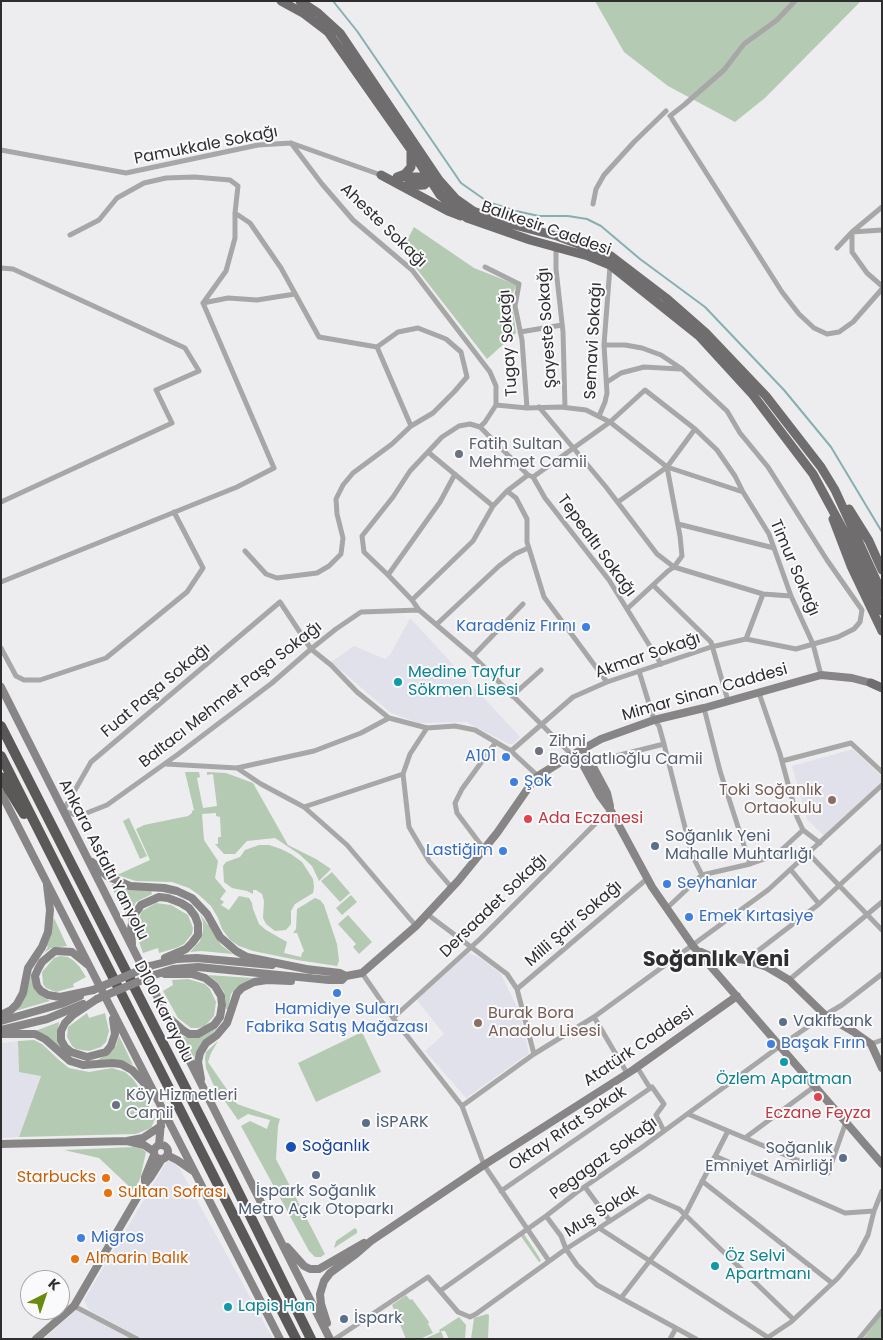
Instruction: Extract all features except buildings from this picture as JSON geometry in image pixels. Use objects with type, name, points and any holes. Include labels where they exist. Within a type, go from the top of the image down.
[{"type":"highway","name":"D100 Karayolu","points":[[1,726],[228,1171],[311,1339]]},
{"type":"highway","name":"D100 Karayolu","points":[[1,756],[296,1339]]},
{"type":"highway","points":[[1,777],[63,879]]},
{"type":"main road","name":"Balıkesir Caddesi","points":[[281,1],[303,13],[328,32],[431,176]]},
{"type":"main road","name":"Balıkesir Caddesi","points":[[300,1],[318,13],[340,33],[431,176],[440,195],[470,215],[530,240],[610,265],[699,336],[753,395],[813,474],[846,535],[882,611]]},
{"type":"main road","points":[[398,180],[411,167],[411,150]]},
{"type":"main road","points":[[381,175],[398,180],[448,211],[470,215]]},
{"type":"main road","points":[[398,180],[431,176]]},
{"type":"main road","name":"Balıkesir Caddesi","points":[[470,215],[584,244],[611,256],[634,272],[707,334],[766,396],[810,453],[835,490],[882,593]]},
{"type":"main road","points":[[835,490],[869,541],[882,570]]},
{"type":"main road","points":[[825,495],[848,557],[882,631]]},
{"type":"main road","name":"Mimar Sinan Caddesi","points":[[362,973],[416,926],[452,888],[484,849],[538,776],[601,739],[654,720],[821,675],[852,678],[871,683]]},
{"type":"main road","points":[[871,683],[882,682]]},
{"type":"main road","points":[[871,683],[882,688]]},
{"type":"main road","name":"Ankara Asfaltı Yanyolu","points":[[1,688],[276,1234],[332,1339]]},
{"type":"main road","points":[[584,750],[607,793],[611,811]]},
{"type":"main road","points":[[570,757],[580,758],[648,878],[696,948],[882,1164]]},
{"type":"main road","points":[[1,793],[280,1339]]},
{"type":"main road","points":[[84,851],[99,870],[119,882],[130,886],[164,888],[177,891],[192,898],[208,914],[220,938],[236,952],[311,970]]},
{"type":"main road","points":[[1,1015],[18,1004],[23,993],[28,968],[42,947],[48,932],[50,910],[46,878]]},
{"type":"main road","points":[[1,1021],[62,1004],[186,949],[198,935],[196,916],[189,908],[168,898],[159,897],[142,905],[136,910],[132,922],[131,936],[134,952]]},
{"type":"main road","points":[[696,948],[710,956],[746,960],[768,967],[788,980],[825,1015],[871,1044],[882,1068]]},
{"type":"main road","points":[[90,967],[72,952],[56,951],[42,962],[35,976],[37,986],[41,991],[52,996],[60,997],[93,990]]},
{"type":"main road","points":[[150,966],[177,959],[208,958],[340,973],[346,976]]},
{"type":"main road","points":[[722,978],[720,969],[724,962],[730,959]]},
{"type":"main road","points":[[1,1030],[47,1019],[173,969],[198,967],[329,980]]},
{"type":"main road","points":[[203,1088],[198,1062],[200,1053],[206,1043],[217,1036],[227,1023],[234,999],[242,988],[254,982],[266,980],[342,980],[346,976],[362,973]]},
{"type":"main road","points":[[154,975],[192,974],[205,978],[215,986],[221,996],[220,1017],[214,1025],[198,1034],[189,1034],[184,1031],[165,1014]]},
{"type":"main road","name":"Atatürk Caddesi","points":[[371,1241],[484,1165],[637,1067],[737,996]]},
{"type":"main road","points":[[97,999],[73,1015],[65,1023],[61,1031],[61,1040],[71,1052],[88,1057],[106,1052],[111,1046],[115,1034],[112,1012]]},
{"type":"main road","points":[[1,1034],[35,1034],[46,1039],[70,1061],[83,1065],[112,1062],[121,1064],[132,1070],[157,1098]]},
{"type":"main road","points":[[145,1184],[144,1176],[156,1148],[161,1126],[162,1108]]},
{"type":"main road","points":[[1,1144],[127,1141],[143,1138],[161,1126]]},
{"type":"main road","points":[[143,1138],[156,1148],[157,1158],[165,1157],[177,1160],[194,1172]]},
{"type":"main road","points":[[36,1339],[74,1306],[145,1184],[165,1157],[167,1148],[164,1145],[156,1148],[127,1141]]},
{"type":"main road","points":[[276,1234],[300,1262],[310,1269],[324,1268],[355,1248],[371,1241]]},
{"type":"main road","points":[[332,1339],[332,1334],[322,1313],[322,1285],[330,1273],[371,1241]]},
{"type":"street","points":[[593,204],[596,189],[604,175],[634,142],[684,105],[724,70],[744,44],[777,20],[795,1]]},
{"type":"street","points":[[670,115],[782,292],[799,314],[814,328],[827,334],[839,332],[853,322],[882,288],[867,273],[852,252],[852,232]]},
{"type":"street","name":"Pamukkale Sokağı","points":[[1,150],[126,173],[258,146],[291,143],[381,175]]},
{"type":"street","name":"Aheste Sokağı","points":[[291,143],[322,184],[353,220],[412,270],[490,372],[496,386],[496,405]]},
{"type":"street","points":[[70,235],[99,220],[117,198],[144,183],[166,178],[194,177],[230,180],[238,186],[235,238],[226,271],[203,303]]},
{"type":"street","points":[[837,248],[852,232],[882,207]]},
{"type":"street","points":[[235,212],[250,223],[281,268],[319,337],[377,347],[398,332],[418,328],[446,339],[461,352],[467,377],[434,413],[411,426],[392,444],[353,473],[342,485],[336,499],[337,514],[343,538],[341,554],[329,566],[317,573],[277,578],[266,574],[245,552]]},
{"type":"street","points":[[852,232],[882,230]]},
{"type":"street","name":"Şayeste Sokağı","points":[[556,247],[566,407]]},
{"type":"street","name":"Semavi Sokağı","points":[[599,416],[605,402],[604,345],[610,265]]},
{"type":"street","name":"Tugay Sokağı","points":[[485,267],[519,284],[515,306],[520,332],[527,408]]},
{"type":"street","points":[[1,268],[13,269],[186,348],[199,371],[156,390],[172,422],[1,502]]},
{"type":"street","points":[[203,303],[228,298],[257,300],[295,294]]},
{"type":"street","points":[[1,582],[237,487],[274,468],[203,303]]},
{"type":"street","points":[[520,332],[562,325]]},
{"type":"street","points":[[604,345],[625,345],[642,348],[661,355],[682,369]]},
{"type":"street","points":[[377,347],[411,426]]},
{"type":"street","points":[[606,382],[621,374],[644,367],[682,369]]},
{"type":"street","name":"Akmar Sokağı","points":[[511,751],[573,698],[607,682],[711,647],[746,639],[796,649],[838,637],[854,629],[860,622],[862,610],[827,560],[768,466],[740,433],[727,412],[682,369]]},
{"type":"street","name":"Timur Sokağı","points":[[610,422],[645,390],[695,429],[717,450],[735,476],[742,492],[769,534],[791,596],[813,644],[821,675]]},
{"type":"street","points":[[570,757],[542,725],[473,656],[419,610],[388,574],[364,552],[362,536],[393,497],[410,471],[442,437],[459,426],[470,424],[480,427],[496,405],[527,408],[566,407],[586,410],[610,422],[667,467],[742,492]]},
{"type":"street","points":[[539,408],[618,502],[657,554],[674,567],[763,594],[791,596]]},
{"type":"street","points":[[412,600],[472,541],[493,506],[507,491],[610,422]]},
{"type":"street","name":"Tepealtı Sokağı","points":[[480,427],[531,476],[545,498],[609,580],[661,664]]},
{"type":"street","points":[[618,502],[667,467],[695,429]]},
{"type":"street","points":[[428,452],[493,506]]},
{"type":"street","points":[[627,609],[674,567],[682,556],[667,467]]},
{"type":"street","points":[[388,574],[440,502],[455,474]]},
{"type":"street","points":[[507,491],[516,498],[528,519],[528,548],[544,597],[607,682]]},
{"type":"street","points":[[1,648],[16,676],[24,680],[40,680],[106,658],[187,592],[202,568],[174,512]]},
{"type":"street","points":[[678,524],[774,548]]},
{"type":"street","points":[[437,624],[499,566],[515,554],[528,548]]},
{"type":"street","points":[[653,585],[711,642],[728,701]]},
{"type":"street","points":[[746,639],[763,594]]},
{"type":"street","name":"Fuat Paşa Sokağı","points":[[63,811],[91,762],[280,602],[311,649]]},
{"type":"street","points":[[473,656],[523,604]]},
{"type":"street","name":"Baltacı Mehmet Paşa Sokağı","points":[[63,811],[79,816],[105,806],[165,764],[272,683],[311,649],[361,612],[419,610]]},
{"type":"street","points":[[311,649],[331,665],[357,692],[389,718],[426,728],[455,726],[475,730],[511,751],[538,776]]},
{"type":"street","points":[[512,696],[541,670]]},
{"type":"street","points":[[638,671],[664,744],[692,854],[702,875]]},
{"type":"street","points":[[759,693],[782,761],[797,817],[803,830],[820,843]]},
{"type":"street","points":[[704,708],[722,778],[750,864]]},
{"type":"street","points":[[165,764],[237,768],[314,750],[361,733],[389,718]]},
{"type":"street","points":[[426,728],[410,754],[403,774],[409,827],[429,861],[452,888]]},
{"type":"street","points":[[484,849],[466,828],[457,813],[455,803],[462,789],[496,742]]},
{"type":"street","points":[[782,761],[851,743],[882,772]]},
{"type":"street","points":[[616,756],[664,744]]},
{"type":"street","points":[[237,768],[261,784],[304,807],[347,845],[416,926]]},
{"type":"street","points":[[304,807],[403,774]]},
{"type":"street","points":[[462,1106],[534,1054],[594,1017],[696,948],[791,870],[882,784]]},
{"type":"street","name":"Dersaadet Sokağı","points":[[393,1018],[470,948],[602,817],[611,811]]},
{"type":"street","points":[[667,908],[702,875],[750,864],[779,854],[803,830]]},
{"type":"street","points":[[746,960],[819,904],[882,846]]},
{"type":"street","points":[[808,853],[882,930]]},
{"type":"street","points":[[791,870],[819,904]]},
{"type":"street","name":"Milli Şair Sokağı","points":[[517,989],[648,878]]},
{"type":"street","points":[[788,980],[882,902]]},
{"type":"street","points":[[428,914],[470,948],[507,974],[517,989],[534,1054]]},
{"type":"street","points":[[362,973],[393,1018],[462,1106],[484,1165],[548,1261]]},
{"type":"street","name":"Pegagaz Sokağı","points":[[440,1291],[780,1046],[881,977]]},
{"type":"street","points":[[594,1017],[627,1073]]},
{"type":"street","points":[[871,1044],[882,1040]]},
{"type":"street","name":"Oktay Rıfat Sokak","points":[[637,1067],[650,1088],[652,1087],[664,1104],[656,1115],[664,1131]]},
{"type":"street","points":[[745,1138],[814,1086]]},
{"type":"street","name":"Oktay Rıfat Sokak","points":[[501,1191],[650,1088]]},
{"type":"street","points":[[688,1114],[828,1174],[846,1121]]},
{"type":"street","points":[[621,1298],[685,1215],[728,1131]]},
{"type":"street","points":[[715,1156],[844,1213],[874,1212]]},
{"type":"street","points":[[702,1181],[832,1283]]},
{"type":"street","points":[[585,1187],[610,1221]]},
{"type":"street","points":[[600,1228],[769,1339],[770,1336],[794,1319],[832,1283],[858,1254],[868,1235],[882,1191]]},
{"type":"street","name":"Muş Sokak","points":[[440,1291],[458,1312],[470,1317],[491,1304],[548,1261],[650,1196],[679,1209],[685,1215]]},
{"type":"street","points":[[685,1215],[794,1319]]},
{"type":"street","points":[[546,1216],[561,1236],[566,1249],[577,1265],[597,1285],[696,1339]]},
{"type":"street","points":[[332,1339],[428,1277],[440,1291]]},
{"type":"street","points":[[74,1306],[137,1339]]},
{"type":"street","points":[[858,1339],[882,1311]]},
{"type":"street","points":[[670,1339],[676,1328]]},
{"type":"shaded area","points":[[410,618],[520,737],[513,744],[509,744],[466,722],[419,723],[391,713],[331,662],[354,646],[385,659],[390,655]]},
{"type":"shaded area","name":"Toki Soğanlık Ortaokulu","points":[[853,749],[882,777],[882,781],[824,836],[807,819],[792,766]]},
{"type":"shaded area","name":"Burak Bora Anadolu Lisesi","points":[[469,953],[482,959],[501,974],[519,1011],[529,1053],[466,1098],[425,1051],[444,1034],[415,998]]},
{"type":"shaded area","points":[[18,1041],[19,1071],[41,1075],[19,1137],[1,1138],[1,1043]]},
{"type":"shaded area","points":[[167,1161],[172,1161],[180,1169],[273,1339],[143,1339],[89,1310],[84,1300]]},
{"type":"shaded area","points":[[77,1308],[133,1339],[44,1339],[64,1320],[70,1320],[70,1315]]},
{"type":"green space","points":[[595,1],[861,1],[765,98],[735,122],[668,86],[624,52]]},
{"type":"green space","points":[[414,227],[474,268],[517,285],[511,296],[516,333],[487,359],[402,250]]},
{"type":"green space","points":[[185,772],[199,772],[200,777],[197,778],[203,808],[217,806],[213,774],[207,775],[207,772],[226,773],[253,783],[288,845],[331,869],[319,881],[312,866],[299,854],[275,838],[247,841],[235,854],[224,854],[215,844],[218,844],[218,837],[221,837],[220,817],[216,816],[216,813],[202,814],[204,840],[218,861],[215,878],[226,891],[220,899],[224,902],[221,905],[229,910],[239,896],[249,898],[259,924],[287,942],[284,953],[301,957],[304,951],[297,933],[293,933],[296,929],[297,909],[315,898],[320,900],[324,905],[337,944],[339,961],[337,966],[297,960],[253,951],[239,946],[230,940],[222,929],[211,906],[189,888],[172,882],[136,881],[117,875],[150,860],[136,829],[144,825],[188,816],[194,810]]},
{"type":"green space","points":[[129,818],[147,856],[140,859],[123,821]]},
{"type":"green space","points":[[259,845],[269,845],[291,854],[302,862],[313,879],[313,893],[295,904],[291,911],[291,924],[286,930],[275,931],[266,924],[263,918],[264,901],[262,894],[256,890],[253,890],[253,894],[232,888],[224,882],[223,866],[226,862],[240,857],[245,850]]},
{"type":"green space","points":[[332,872],[350,893],[340,902],[321,881]]},
{"type":"green space","points":[[112,884],[132,890],[151,890],[152,894],[136,902],[128,918],[112,888]]},
{"type":"green space","points":[[351,895],[357,902],[342,915],[336,908]]},
{"type":"green space","points":[[156,903],[171,905],[188,915],[193,928],[192,934],[184,944],[176,948],[159,953],[158,948],[143,953],[138,939],[137,924],[142,911]]},
{"type":"green space","points":[[200,914],[208,925],[210,924],[221,945],[233,954],[201,951],[190,952],[200,941],[203,931],[203,922]]},
{"type":"green space","points":[[348,915],[372,942],[359,954],[353,947],[356,944],[338,924]]},
{"type":"green space","points":[[54,918],[67,946],[51,948],[44,953],[48,947],[46,946]]},
{"type":"green space","points":[[60,956],[68,957],[74,961],[86,977],[73,984],[74,987],[56,992],[46,988],[43,984],[42,972],[54,958]]},
{"type":"green space","points":[[32,972],[34,988],[50,1001],[15,1011],[28,987]]},
{"type":"green space","points":[[208,975],[252,978],[235,989],[231,994],[228,1009],[226,1009],[224,992],[218,983]]},
{"type":"green space","points":[[188,979],[205,984],[210,989],[216,1002],[214,1016],[205,1026],[198,1028],[191,1028],[178,1018],[163,991],[173,985],[172,980]]},
{"type":"green space","points":[[87,1013],[89,1018],[105,1013],[109,1031],[106,1042],[101,1047],[89,1051],[76,1049],[67,1037],[68,1027]]},
{"type":"green space","points":[[59,1022],[57,1035],[61,1049],[46,1035],[35,1031]]},
{"type":"green space","points":[[218,1028],[203,1041],[194,1058],[183,1037],[195,1038]]},
{"type":"green space","points":[[362,1032],[381,1072],[316,1102],[298,1063]]},
{"type":"green space","points":[[119,1036],[133,1065],[113,1059],[96,1061],[112,1051],[116,1046]]},
{"type":"green space","points":[[34,1040],[42,1044],[69,1068],[89,1072],[112,1068],[125,1072],[140,1089],[154,1116],[155,1119],[151,1128],[136,1134],[19,1137],[41,1076],[19,1072],[18,1041]]},
{"type":"green space","points":[[218,1041],[208,1062],[237,1104],[280,1119],[276,1159],[325,1254],[321,1257],[315,1257],[309,1251],[241,1126],[250,1121],[267,1129],[270,1120],[248,1114],[238,1120],[213,1084],[206,1068],[205,1058],[206,1052]]},
{"type":"green space","points":[[134,1147],[146,1152],[140,1179],[134,1191],[99,1158],[64,1150]]},
{"type":"green space","points":[[355,1228],[357,1233],[334,1248],[336,1241]]},
{"type":"green space","points":[[524,1234],[541,1261],[539,1262],[520,1235]]},
{"type":"green space","points":[[406,1295],[410,1300],[412,1299],[429,1322],[428,1324],[433,1333],[420,1339],[406,1339],[392,1305]]},
{"type":"green space","points":[[882,1314],[882,1336],[879,1339],[863,1339]]},
{"type":"green space","points":[[489,1315],[488,1339],[471,1339],[474,1318]]},
{"type":"green space","points":[[459,1317],[466,1325],[465,1339],[449,1339],[445,1331],[441,1331],[444,1339],[424,1339],[440,1332],[439,1330]]},
{"type":"waterway","points":[[333,1],[357,31],[461,183],[488,202],[516,211],[539,216],[568,216],[587,219],[601,226],[640,259],[705,307],[784,390],[831,447],[882,532]]},
{"type":"place","name":"Fatih Sultan Mehmet Camii","points":[[459,454]]},
{"type":"place","name":"Karadeniz Fırını","points":[[586,627]]},
{"type":"place","name":"Medine Tayfur Sökmen Lisesi","points":[[398,682]]},
{"type":"place","name":"Zihni Bağdatlıoğlu Camii","points":[[539,751]]},
{"type":"place","name":"A101","points":[[506,757]]},
{"type":"place","name":"Şok","points":[[514,782]]},
{"type":"place","name":"Toki Soğanlık Ortaokulu","points":[[832,800]]},
{"type":"place","name":"Ada Eczanesi","points":[[528,819]]},
{"type":"place","name":"Soğanlık Yeni Mahalle Muhtarlığı","points":[[655,846]]},
{"type":"place","name":"Lastiğim","points":[[503,851]]},
{"type":"place","name":"Seyhanlar","points":[[667,884]]},
{"type":"place","name":"Emek Kırtasiye","points":[[689,917]]},
{"type":"place","name":"Hamidiye Suları Fabrika Satış Mağazası","points":[[337,993]]},
{"type":"place","name":"Vakıfbank","points":[[783,1022]]},
{"type":"place","name":"Burak Bora Anadolu Lisesi","points":[[478,1023]]},
{"type":"place","name":"Başak Fırın","points":[[771,1044]]},
{"type":"place","name":"Özlem Apartman","points":[[784,1062]]},
{"type":"place","name":"Eczane Feyza","points":[[818,1097]]},
{"type":"place","name":"Köy Hizmetleri Camii","points":[[116,1105]]},
{"type":"place","name":"İSPARK","points":[[366,1123]]},
{"type":"place","name":"Soğanlık","points":[[291,1147]]},
{"type":"place","name":"Soğanlık Emniyet Amirliği","points":[[843,1158]]},
{"type":"place","name":"İspark Soğanlık Metro Açık Otoparkı","points":[[316,1175]]},
{"type":"place","name":"Starbucks","points":[[106,1178]]},
{"type":"place","name":"Sultan Sofrası","points":[[108,1193]]},
{"type":"place","name":"Migros","points":[[81,1238]]},
{"type":"place","name":"Almarin Balık","points":[[75,1259]]},
{"type":"place","name":"Öz Selvi Apartmanı","points":[[715,1266]]},
{"type":"place","name":"Lapis Han","points":[[228,1307]]},
{"type":"place","name":"İspark","points":[[344,1319]]},
{"type":"district","name":"Soğanlık Yeni","points":[[716,961]]}]
